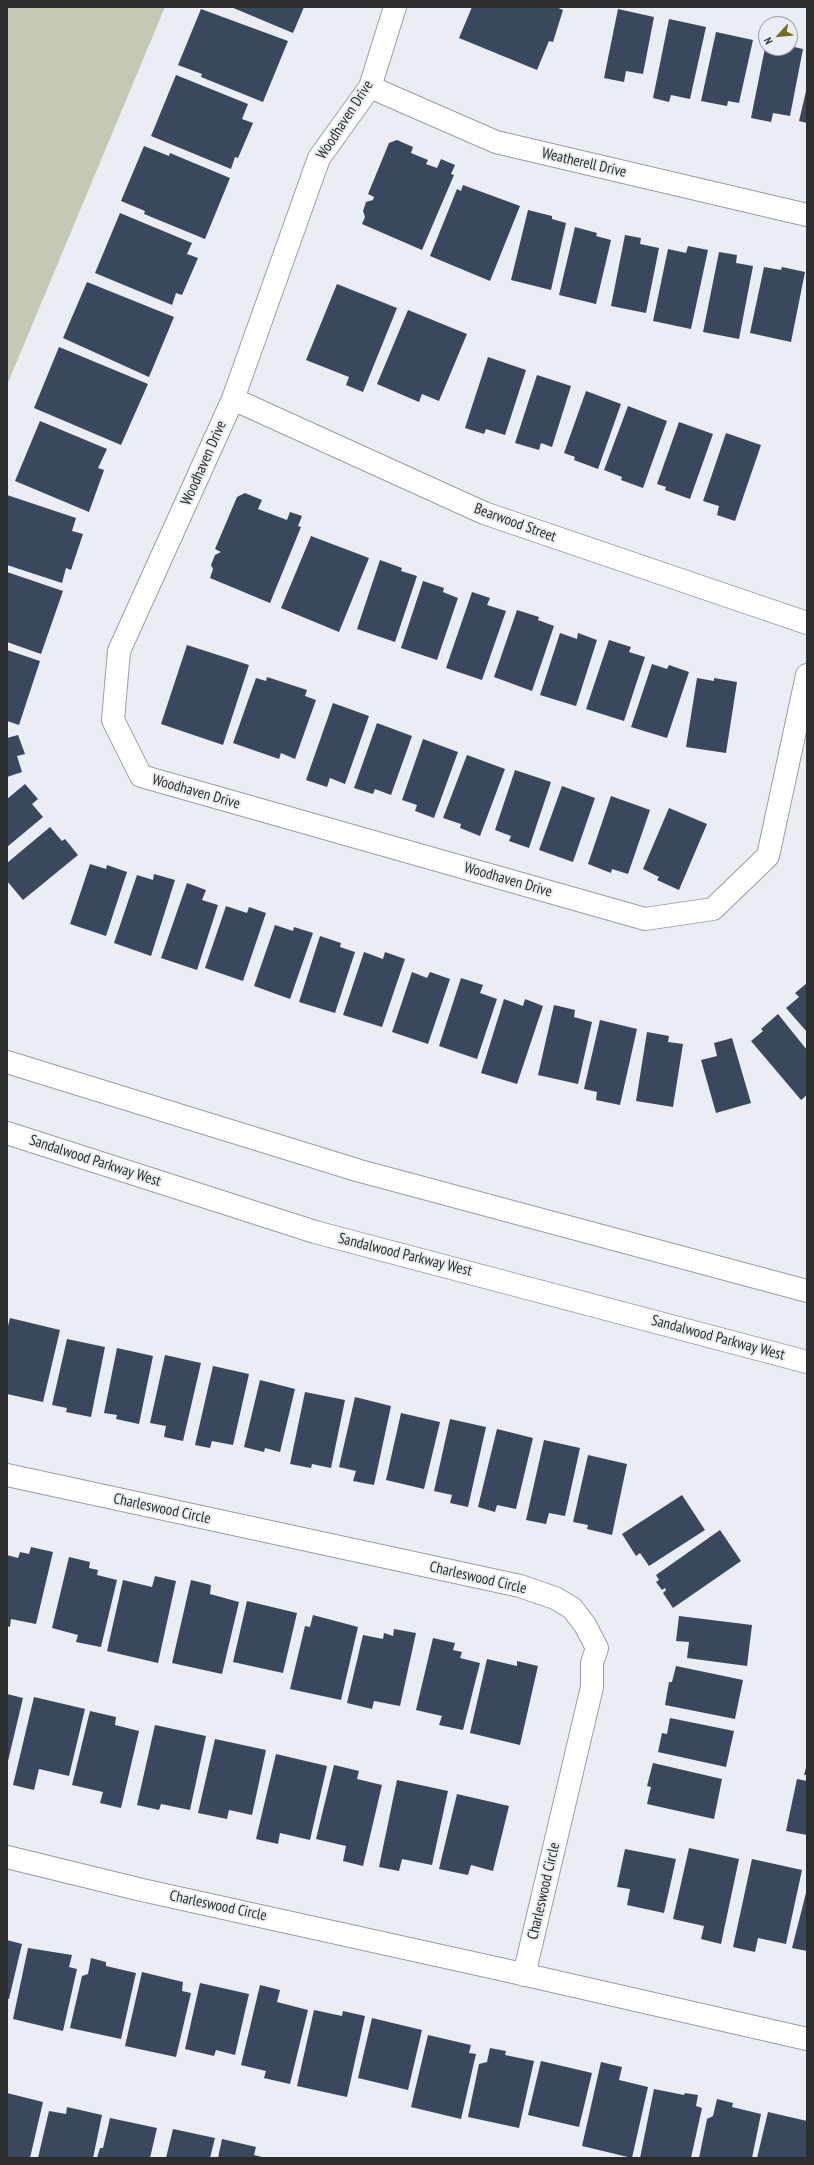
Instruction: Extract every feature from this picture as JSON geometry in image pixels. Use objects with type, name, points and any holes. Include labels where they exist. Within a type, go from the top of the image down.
[{"type":"street","name":"Woodhaven Drive","points":[[395,7],[370,87],[318,158],[233,399],[119,651],[113,720],[141,776],[644,919],[713,909],[768,856],[807,675]]},
{"type":"street","name":"Weatherell Drive","points":[[370,87],[496,142],[807,215]]},
{"type":"street","name":"Bearwood Street","points":[[233,399],[484,513],[807,623]]},
{"type":"street","points":[[7,1062],[360,1171],[807,1291]]},
{"type":"street","name":"Sandalwood Parkway West","points":[[7,1133],[315,1232],[807,1362]]},
{"type":"street","name":"Charleswood Circle","points":[[7,1475],[520,1586],[555,1598],[572,1608],[585,1625],[597,1648],[592,1663],[592,1687],[524,1975]]},
{"type":"street","name":"Charleswood Circle","points":[[7,1857],[142,1890],[807,2039]]},
{"type":"green space","points":[[7,7],[165,7],[7,385]]},
{"type":"building","points":[[231,7],[304,7],[293,33]]},
{"type":"building","points":[[472,7],[556,7],[563,10],[553,42],[549,41],[537,70],[459,38]]},
{"type":"building","points":[[201,9],[288,41],[263,102],[201,77],[202,74],[178,65]]},
{"type":"building","points":[[618,9],[654,17],[643,74],[626,71],[624,82],[604,78]]},
{"type":"building","points":[[669,19],[706,27],[690,99],[671,95],[669,102],[653,98]]},
{"type":"building","points":[[716,32],[753,40],[739,103],[728,101],[727,106],[701,101]]},
{"type":"building","points":[[798,48],[803,49],[790,116],[773,113],[771,122],[751,118],[763,56],[798,56]]},
{"type":"building","points":[[176,75],[248,104],[242,119],[253,123],[238,158],[235,157],[231,169],[151,136]]},
{"type":"building","points":[[807,87],[807,123],[799,121]]},
{"type":"building","points":[[397,140],[413,147],[411,153],[428,160],[426,164],[437,168],[441,159],[455,165],[451,174],[454,175],[422,250],[362,224],[365,217],[363,211],[366,202],[373,200],[374,197],[368,194],[389,143]]},
{"type":"building","points":[[144,146],[169,156],[170,153],[230,178],[205,239],[144,214],[145,211],[121,201]]},
{"type":"building","points":[[463,185],[520,206],[490,281],[430,256],[457,189],[461,191]]},
{"type":"building","points":[[528,210],[552,216],[552,219],[566,223],[551,290],[511,280]]},
{"type":"building","points":[[120,213],[192,243],[187,254],[198,258],[182,295],[176,293],[172,305],[95,273]]},
{"type":"building","points":[[575,227],[597,233],[596,236],[611,240],[596,304],[559,295]]},
{"type":"building","points":[[625,235],[641,238],[640,244],[659,248],[646,313],[611,306]]},
{"type":"building","points":[[688,246],[708,250],[691,329],[653,321],[668,249],[686,253]]},
{"type":"building","points":[[719,252],[737,255],[736,263],[753,266],[739,339],[703,332]]},
{"type":"building","points":[[764,267],[781,270],[782,267],[805,272],[791,342],[750,333]]},
{"type":"building","points":[[87,282],[174,317],[149,377],[63,338]]},
{"type":"building","points":[[337,284],[397,308],[363,392],[346,385],[349,377],[306,360]]},
{"type":"building","points":[[408,310],[467,334],[439,401],[422,394],[419,402],[377,384]]},
{"type":"building","points":[[59,347],[148,384],[121,445],[34,408]]},
{"type":"building","points":[[488,357],[526,370],[505,435],[486,429],[484,434],[465,428]]},
{"type":"building","points":[[537,375],[571,386],[552,447],[541,443],[539,450],[515,443]]},
{"type":"building","points":[[586,391],[621,404],[598,469],[574,460],[575,457],[564,453]]},
{"type":"building","points":[[628,406],[667,421],[643,488],[621,480],[622,477],[604,470]]},
{"type":"building","points":[[40,421],[107,449],[98,468],[104,470],[89,512],[15,481]]},
{"type":"building","points":[[679,422],[713,434],[690,499],[665,490],[666,487],[657,484]]},
{"type":"building","points":[[726,433],[761,445],[735,521],[717,515],[719,506],[703,501]]},
{"type":"building","points":[[245,493],[262,500],[258,509],[287,520],[290,512],[302,516],[298,526],[301,527],[270,603],[210,578],[213,569],[211,565],[215,555],[221,552],[215,549],[237,497]]},
{"type":"building","points":[[7,495],[76,518],[72,531],[83,534],[71,570],[66,568],[62,583],[7,565]]},
{"type":"building","points":[[311,536],[369,558],[339,632],[281,608]]},
{"type":"building","points":[[380,560],[402,568],[401,571],[417,576],[395,642],[357,629]]},
{"type":"building","points":[[7,572],[63,591],[41,654],[7,642]]},
{"type":"building","points":[[423,581],[444,588],[443,592],[458,598],[437,660],[401,648]]},
{"type":"building","points":[[472,592],[490,598],[487,605],[506,611],[482,680],[446,668]]},
{"type":"building","points":[[517,610],[539,617],[538,620],[554,626],[532,691],[494,677]]},
{"type":"building","points":[[560,633],[577,639],[578,633],[597,640],[576,706],[540,695]]},
{"type":"building","points":[[609,640],[631,647],[629,652],[645,657],[624,721],[586,709]]},
{"type":"building","points":[[187,645],[249,665],[223,745],[161,724]]},
{"type":"building","points":[[7,650],[40,661],[19,725],[7,721]]},
{"type":"building","points":[[652,664],[667,669],[669,665],[689,672],[667,738],[631,727]]},
{"type":"building","points":[[267,677],[307,690],[305,696],[316,700],[295,759],[281,753],[279,759],[233,743],[256,678],[266,681]]},
{"type":"building","points":[[697,678],[714,681],[714,678],[737,682],[726,753],[686,747]]},
{"type":"building","points":[[333,703],[369,716],[345,784],[330,778],[327,787],[306,780]]},
{"type":"building","points":[[377,723],[412,736],[391,795],[375,789],[373,794],[354,788]]},
{"type":"building","points":[[18,735],[25,754],[17,756],[22,772],[7,777],[7,738]]},
{"type":"building","points":[[423,739],[458,752],[434,818],[415,811],[417,805],[402,800]]},
{"type":"building","points":[[467,755],[505,769],[480,836],[460,828],[461,824],[443,818]]},
{"type":"building","points":[[515,770],[551,782],[529,848],[509,841],[511,836],[495,830]]},
{"type":"building","points":[[25,784],[38,799],[32,804],[43,817],[7,847],[7,799]]},
{"type":"building","points":[[562,786],[595,798],[573,862],[539,850]]},
{"type":"building","points":[[611,796],[650,810],[628,874],[612,869],[611,873],[588,864]]},
{"type":"building","points":[[669,808],[707,824],[679,890],[657,880],[659,877],[643,869]]},
{"type":"building","points":[[50,827],[62,841],[65,839],[78,855],[23,900],[7,881],[7,863]]},
{"type":"building","points":[[90,864],[106,869],[107,865],[127,872],[106,936],[70,924]]},
{"type":"building","points":[[154,874],[175,880],[151,956],[114,943],[137,875],[153,880]]},
{"type":"building","points":[[187,883],[206,890],[202,900],[218,905],[197,970],[161,958]]},
{"type":"building","points":[[226,906],[247,913],[249,907],[266,913],[243,981],[205,968]]},
{"type":"building","points":[[275,925],[293,931],[294,927],[313,933],[290,999],[254,986]]},
{"type":"building","points":[[320,936],[341,943],[340,947],[355,952],[335,1013],[299,1002]]},
{"type":"building","points":[[364,952],[383,959],[385,952],[405,959],[382,1027],[343,1015]]},
{"type":"building","points":[[412,972],[427,978],[430,972],[450,979],[428,1044],[392,1032]]},
{"type":"building","points":[[461,978],[483,985],[480,993],[497,999],[477,1059],[439,1046]]},
{"type":"building","points":[[807,983],[807,1032],[786,1008],[799,997],[795,993]]},
{"type":"building","points":[[504,999],[523,1006],[525,999],[543,1006],[517,1084],[481,1073]]},
{"type":"building","points":[[554,1005],[575,1010],[574,1017],[592,1022],[578,1084],[538,1075]]},
{"type":"building","points":[[778,1014],[807,1050],[807,1095],[801,1100],[751,1041],[763,1031],[761,1029]]},
{"type":"building","points":[[600,1020],[637,1029],[620,1105],[596,1100],[597,1092],[584,1089]]},
{"type":"building","points":[[647,1032],[669,1036],[668,1042],[683,1044],[673,1107],[636,1101]]},
{"type":"building","points":[[732,1038],[751,1103],[716,1113],[701,1060],[717,1056],[714,1043]]},
{"type":"building","points":[[10,1318],[60,1330],[43,1402],[7,1394],[7,1330]]},
{"type":"building","points":[[67,1339],[105,1347],[91,1417],[66,1412],[67,1408],[52,1405]]},
{"type":"building","points":[[117,1348],[153,1356],[139,1424],[116,1419],[117,1415],[104,1413]]},
{"type":"building","points":[[165,1355],[201,1363],[183,1441],[164,1437],[166,1426],[150,1423]]},
{"type":"building","points":[[213,1366],[249,1374],[233,1445],[212,1441],[210,1448],[195,1445]]},
{"type":"building","points":[[260,1380],[295,1389],[280,1452],[265,1448],[264,1452],[244,1447]]},
{"type":"building","points":[[305,1392],[345,1400],[331,1468],[312,1464],[311,1468],[290,1464]]},
{"type":"building","points":[[355,1397],[391,1406],[374,1485],[353,1481],[356,1471],[339,1467]]},
{"type":"building","points":[[401,1413],[440,1422],[424,1489],[386,1480]]},
{"type":"building","points":[[450,1419],[486,1427],[468,1507],[450,1503],[452,1495],[434,1491]]},
{"type":"building","points":[[497,1429],[533,1438],[516,1509],[497,1505],[495,1512],[478,1507]]},
{"type":"building","points":[[544,1440],[580,1448],[565,1516],[549,1513],[546,1524],[526,1520]]},
{"type":"building","points":[[588,1455],[627,1464],[612,1535],[587,1529],[588,1525],[573,1522]]},
{"type":"building","points":[[682,1495],[705,1530],[649,1566],[640,1553],[636,1556],[622,1534]]},
{"type":"building","points":[[720,1530],[741,1561],[673,1608],[663,1593],[666,1590],[665,1588],[662,1590],[656,1582],[659,1580],[656,1575]]},
{"type":"building","points":[[31,1547],[53,1552],[36,1624],[11,1619],[10,1627],[7,1626],[7,1555],[18,1558],[20,1552],[29,1554]]},
{"type":"building","points":[[69,1557],[90,1562],[89,1568],[98,1570],[97,1575],[117,1580],[101,1647],[76,1642],[78,1635],[52,1628]]},
{"type":"building","points":[[155,1576],[176,1581],[158,1663],[107,1651],[123,1580],[152,1587]]},
{"type":"building","points":[[191,1580],[211,1585],[210,1594],[239,1602],[222,1674],[172,1663]]},
{"type":"building","points":[[247,1601],[297,1613],[283,1673],[233,1662]]},
{"type":"building","points":[[313,1615],[358,1627],[341,1700],[290,1689],[305,1626],[310,1627]]},
{"type":"building","points":[[679,1616],[752,1625],[747,1666],[687,1658],[689,1642],[676,1641]]},
{"type":"building","points":[[394,1629],[416,1633],[400,1706],[374,1701],[372,1709],[347,1703],[363,1635],[383,1639],[384,1633],[393,1636]]},
{"type":"building","points":[[433,1638],[455,1643],[453,1650],[462,1652],[460,1658],[480,1663],[463,1730],[439,1725],[442,1716],[416,1710]]},
{"type":"building","points":[[487,1659],[517,1666],[517,1661],[538,1666],[520,1745],[470,1733]]},
{"type":"building","points":[[676,1666],[743,1680],[735,1719],[665,1705],[669,1682],[672,1682]]},
{"type":"building","points":[[7,1694],[23,1698],[8,1761],[7,1761]]},
{"type":"building","points":[[34,1697],[85,1709],[69,1776],[39,1769],[34,1790],[13,1785]]},
{"type":"building","points":[[90,1711],[116,1717],[115,1725],[139,1731],[121,1808],[100,1803],[103,1792],[72,1785]]},
{"type":"building","points":[[670,1718],[734,1731],[726,1767],[658,1752],[662,1733],[667,1734]]},
{"type":"building","points":[[155,1725],[206,1736],[190,1810],[161,1804],[159,1810],[137,1805]]},
{"type":"building","points":[[215,1739],[266,1750],[252,1815],[229,1810],[227,1819],[198,1813]]},
{"type":"building","points":[[276,1754],[327,1766],[310,1840],[280,1833],[278,1844],[256,1839]]},
{"type":"building","points":[[653,1763],[722,1779],[714,1819],[647,1804],[651,1787],[647,1786]]},
{"type":"building","points":[[807,1764],[807,1775],[804,1775]]},
{"type":"building","points":[[334,1765],[359,1771],[357,1779],[382,1785],[363,1866],[343,1861],[346,1846],[316,1839]]},
{"type":"building","points":[[797,1779],[807,1781],[807,1835],[786,1831]]},
{"type":"building","points":[[397,1780],[448,1791],[432,1865],[402,1859],[399,1871],[379,1867]]},
{"type":"building","points":[[457,1794],[509,1806],[493,1871],[471,1865],[468,1875],[439,1869]]},
{"type":"building","points":[[689,1848],[739,1859],[721,1944],[701,1939],[704,1926],[673,1919]]},
{"type":"building","points":[[625,1849],[676,1859],[664,1913],[627,1905],[630,1889],[617,1887]]},
{"type":"building","points":[[752,1859],[802,1870],[786,1944],[758,1938],[755,1952],[733,1947]]},
{"type":"building","points":[[807,1889],[807,1951],[792,1948]]},
{"type":"building","points":[[7,1940],[22,1944],[9,1999],[7,1999]]},
{"type":"building","points":[[28,1948],[72,1955],[69,1967],[77,1969],[63,2031],[13,2019]]},
{"type":"building","points":[[91,1958],[106,1962],[106,1966],[136,1973],[121,2039],[70,2028],[82,1976],[88,1974]]},
{"type":"building","points":[[142,1972],[183,1982],[182,1991],[191,1993],[176,2057],[125,2046]]},
{"type":"building","points":[[200,1983],[249,1994],[235,2055],[216,2050],[214,2056],[185,2049]]},
{"type":"building","points":[[260,1985],[280,1990],[277,2002],[308,2010],[290,2084],[264,2078],[266,2071],[241,2065]]},
{"type":"building","points":[[314,2010],[342,2016],[343,2011],[365,2016],[347,2097],[297,2086]]},
{"type":"building","points":[[372,2018],[422,2030],[408,2090],[358,2078]]},
{"type":"building","points":[[428,2035],[471,2045],[469,2053],[476,2054],[461,2119],[411,2107]]},
{"type":"building","points":[[490,2048],[506,2051],[505,2055],[534,2061],[519,2128],[468,2117],[479,2064],[487,2062]]},
{"type":"building","points":[[541,2061],[592,2073],[579,2127],[528,2115]]},
{"type":"building","points":[[601,2062],[622,2067],[619,2080],[648,2087],[632,2158],[582,2146]]},
{"type":"building","points":[[654,2089],[684,2095],[685,2093],[698,2095],[696,2106],[702,2108],[691,2158],[640,2158]]},
{"type":"building","points":[[7,2093],[43,2102],[30,2158],[7,2158]]},
{"type":"building","points":[[717,2099],[733,2103],[732,2107],[761,2114],[752,2158],[699,2158],[707,2119],[713,2116]]},
{"type":"building","points":[[67,2107],[102,2115],[93,2158],[38,2158],[49,2111],[66,2114]]},
{"type":"building","points":[[768,2112],[807,2121],[807,2158],[757,2158]]},
{"type":"building","points":[[110,2118],[157,2128],[150,2158],[97,2158],[100,2148],[103,2148]]},
{"type":"building","points":[[173,2129],[215,2138],[210,2158],[166,2158]]},
{"type":"building","points":[[222,2139],[256,2147],[254,2155],[266,2158],[218,2158]]}]
